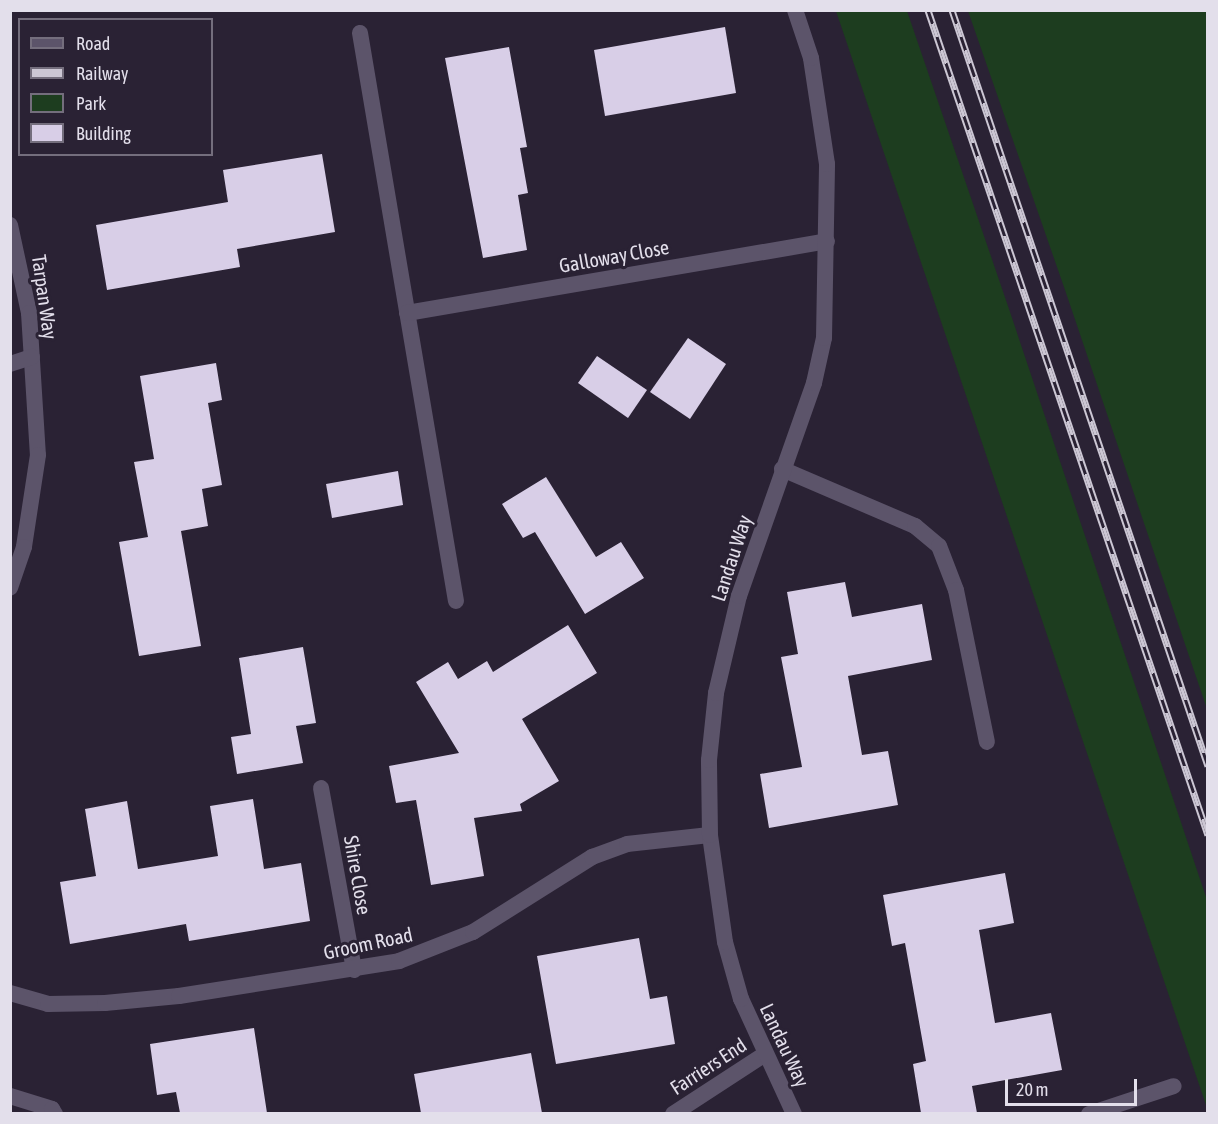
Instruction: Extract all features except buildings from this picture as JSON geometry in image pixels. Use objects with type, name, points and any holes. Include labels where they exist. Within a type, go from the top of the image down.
[{"type":"street","name":"Landau Way","points":[[794,1113],[741,999],[725,942],[710,835],[709,760],[716,693],[739,596],[814,383],[824,338],[827,164],[821,109],[811,58],[795,10]]},
{"type":"street","points":[[360,33],[456,601]]},
{"type":"street","name":"Tarpan Way","points":[[10,225],[29,313],[37,412],[35,490],[24,548],[10,588]]},
{"type":"street","name":"Galloway Close","points":[[407,313],[827,241]]},
{"type":"street","points":[[10,364],[32,357]]},
{"type":"street","points":[[782,469],[915,526],[939,546],[956,590],[987,742]]},
{"type":"street","name":"Shire Close","points":[[321,788],[354,970]]},
{"type":"street","name":"Groom Road","points":[[10,993],[48,1004],[105,1003],[354,970],[399,961],[473,932],[592,857],[627,844],[710,835]]},
{"type":"street","name":"Farriers End","points":[[673,1113],[765,1054]]},
{"type":"street","points":[[1089,1113],[1174,1086]]},
{"type":"street","points":[[10,1096],[52,1109],[54,1113]]},
{"type":"green space","points":[[836,11],[907,11],[1009,309],[1207,900],[1207,1108]]},
{"type":"green space","points":[[968,11],[1207,11],[1207,709],[1065,290]]},
{"type":"railway","points":[[928,10],[1208,835]]},
{"type":"railway","points":[[952,10],[1208,766]]}]
